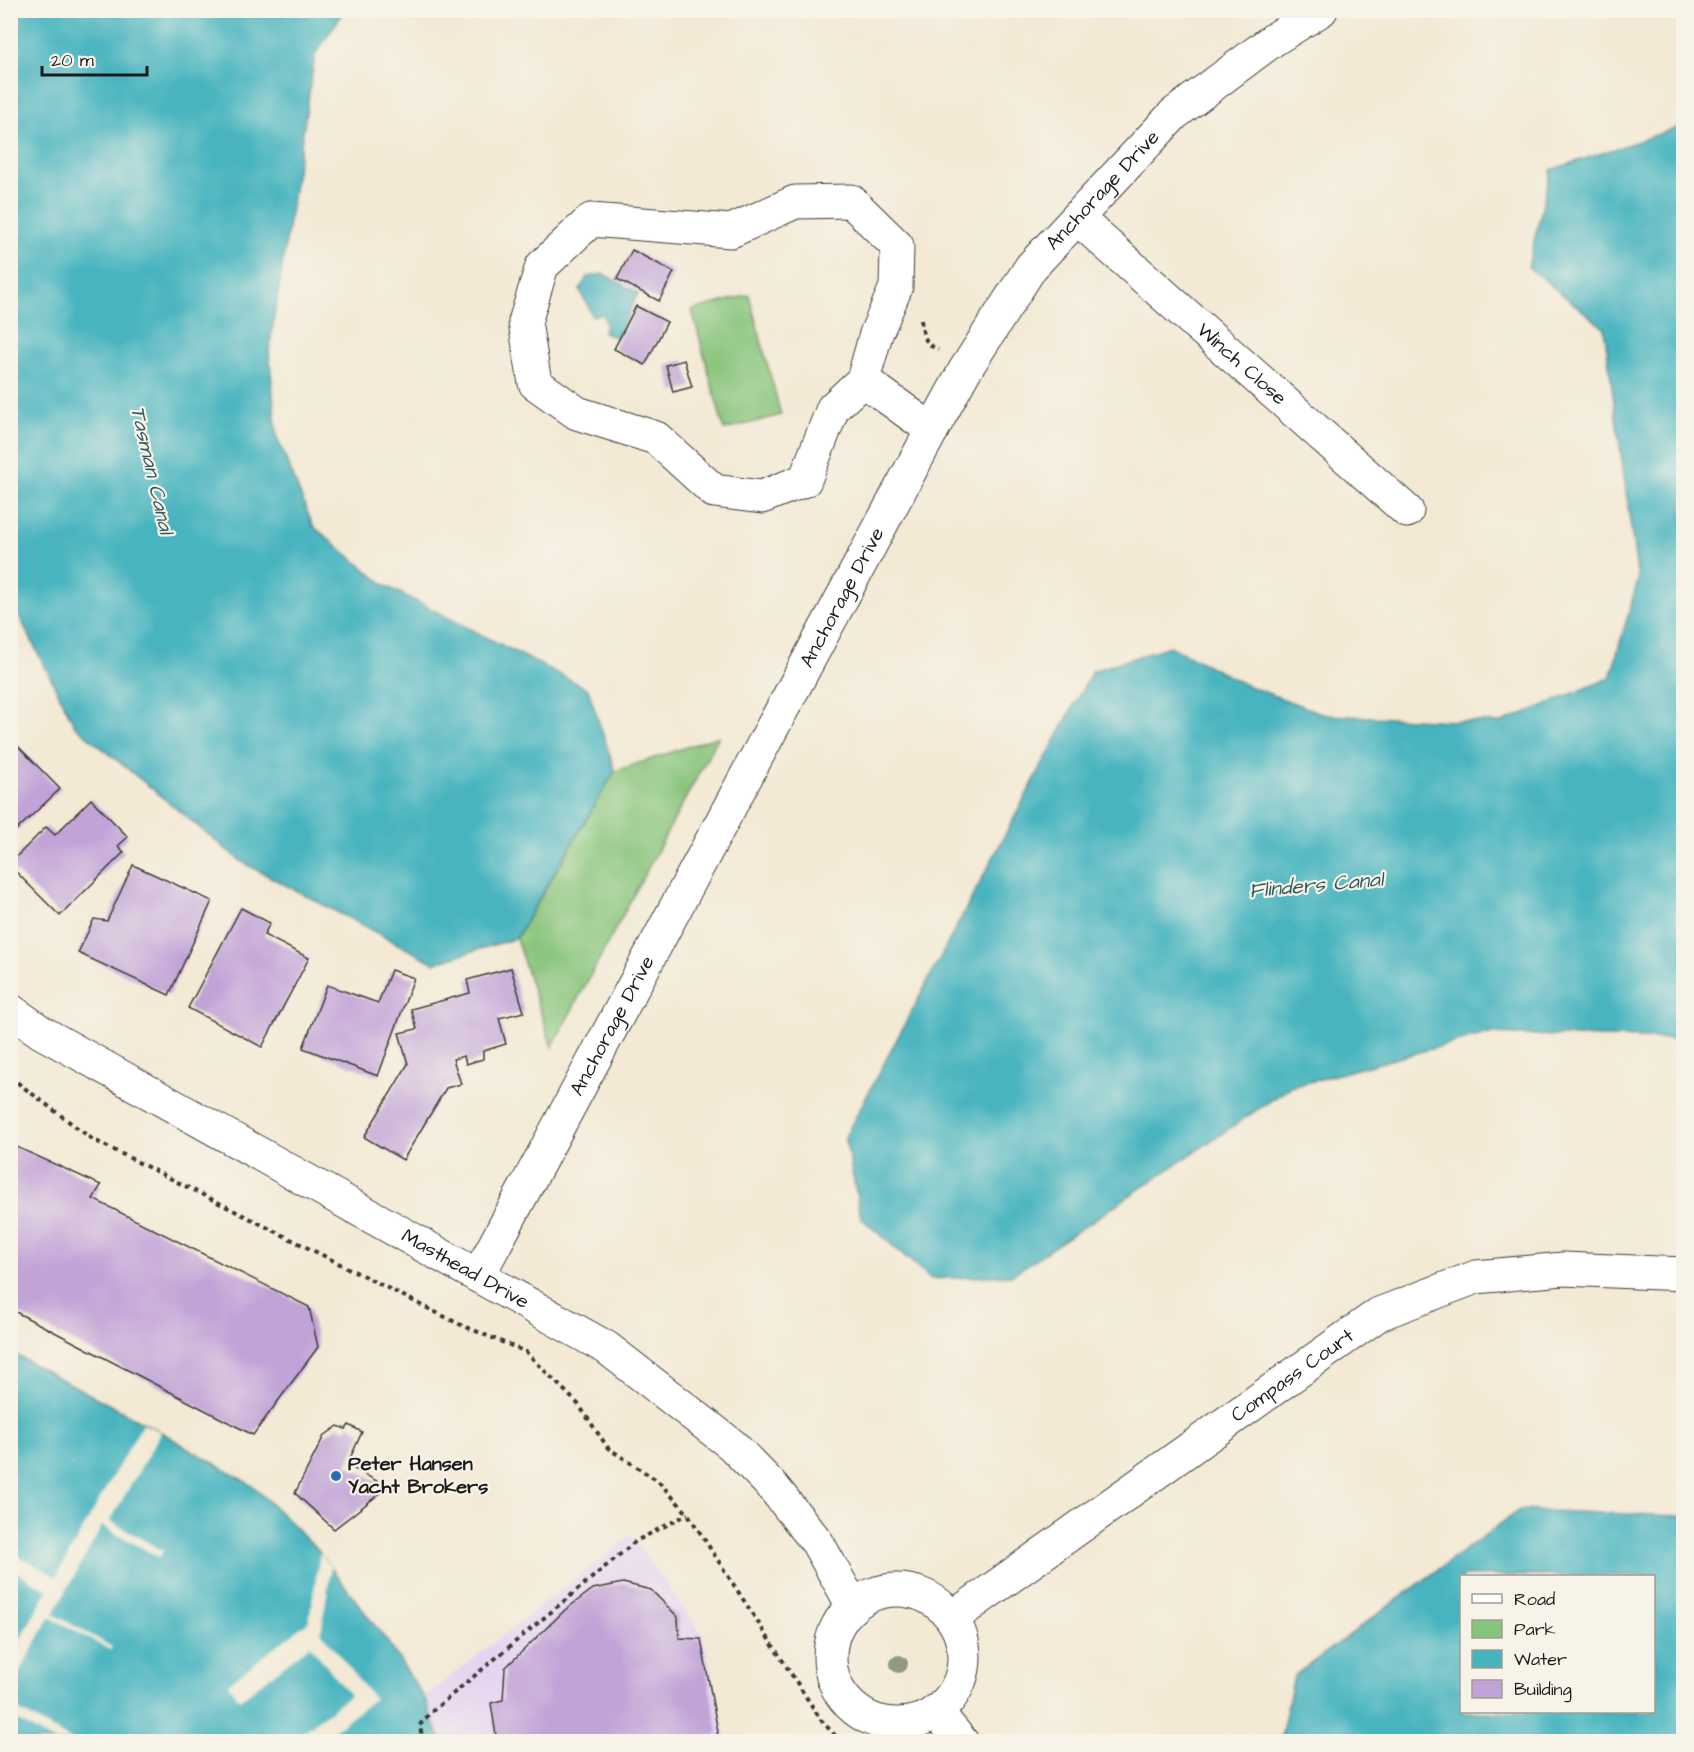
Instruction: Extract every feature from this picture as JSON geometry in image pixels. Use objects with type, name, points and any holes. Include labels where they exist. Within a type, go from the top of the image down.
[{"type":"street","name":"Anchorage Drive","points":[[478,1276],[932,430],[965,370],[1031,267],[1174,114],[1273,40],[1321,10]]},
{"type":"street","points":[[851,201],[897,246],[896,287],[888,305],[876,334],[863,380],[833,408],[805,480],[762,497],[714,491],[656,438],[577,413],[535,383],[525,322],[542,266],[591,220],[731,231],[795,202],[851,201]]},
{"type":"street","name":"Winch Close","points":[[1077,218],[1407,511]]},
{"type":"street","points":[[863,380],[932,430]]},
{"type":"street","name":"Masthead Drive","points":[[10,1010],[41,1032],[607,1348],[732,1445],[773,1487],[817,1542],[853,1606]]},
{"type":"street","name":"Compass Court","points":[[952,1618],[1379,1314],[1476,1277],[1563,1269],[1683,1274]]},
{"type":"street","points":[[894,1590],[916,1593],[936,1603],[952,1618],[961,1637],[964,1657],[961,1678],[951,1697],[936,1711],[918,1721],[897,1724],[876,1721],[857,1712],[843,1697],[833,1679],[830,1660],[832,1640],[840,1622],[853,1606],[872,1595],[894,1590]]},
{"type":"street","points":[[936,1711],[962,1742]]},
{"type":"path","points":[[888,305],[924,305],[921,320],[923,335],[928,344],[965,370]]},
{"type":"path","points":[[10,1077],[92,1139],[459,1324],[526,1352],[578,1404],[608,1448],[658,1481],[688,1514],[821,1720],[841,1742]]},
{"type":"path","points":[[425,1742],[419,1726],[430,1713],[636,1541],[688,1514]]},
{"type":"shaded area","points":[[631,1535],[703,1635],[724,1730],[730,1741],[712,1741],[718,1732],[701,1639],[679,1638],[678,1617],[651,1590],[623,1583],[593,1589],[565,1610],[505,1668],[503,1700],[491,1704],[497,1741],[441,1741],[424,1697]]},
{"type":"green space","points":[[749,295],[781,415],[724,430],[692,310]]},
{"type":"green space","points":[[719,736],[552,1047],[516,939],[615,771]]},
{"type":"water","name":"Tasman Canal","points":[[11,10],[344,11],[315,55],[269,351],[277,437],[313,526],[386,586],[588,689],[615,771],[516,938],[434,963],[242,862],[75,726],[11,600]]},
{"type":"water","name":"Flinders Canal","points":[[1683,126],[1683,1039],[1486,1034],[1291,1087],[1012,1275],[931,1279],[861,1218],[845,1137],[1092,671],[1170,646],[1246,685],[1326,715],[1501,723],[1610,678],[1638,580],[1604,328],[1528,267],[1551,170]]},
{"type":"water","points":[[603,274],[638,293],[617,338],[603,332],[606,325],[603,314],[592,316],[580,290],[587,277]]},
{"type":"water","points":[[10,1352],[161,1432],[253,1486],[316,1548],[389,1644],[424,1697],[441,1741],[11,1741]]},
{"type":"water","points":[[1519,1510],[1683,1516],[1683,1741],[1280,1741],[1294,1676]]},
{"type":"pier","points":[[143,1423],[161,1432],[110,1521],[163,1551],[159,1557],[102,1526],[53,1614],[112,1647],[110,1650],[50,1617],[11,1687],[11,1656],[48,1590],[11,1569],[11,1552],[56,1577]]},
{"type":"pier","points":[[320,1553],[331,1567],[321,1632],[374,1699],[320,1741],[292,1741],[350,1695],[310,1645],[240,1700],[228,1684],[309,1621]]},
{"type":"pier","points":[[11,1706],[73,1741],[54,1741],[11,1717]]},
{"type":"building","points":[[632,250],[674,272],[659,301],[617,279]]},
{"type":"building","points":[[636,306],[667,322],[645,365],[614,349]]},
{"type":"building","points":[[684,360],[692,387],[673,392],[666,365]]},
{"type":"building","points":[[10,738],[60,789],[10,836]]},
{"type":"building","points":[[91,799],[128,837],[118,846],[124,852],[60,916],[10,866],[10,863],[46,827],[55,835]]},
{"type":"building","points":[[133,865],[212,901],[169,995],[78,953],[94,919],[107,921]]},
{"type":"building","points":[[241,908],[270,923],[264,935],[309,958],[262,1047],[188,1008]]},
{"type":"building","points":[[511,968],[524,1012],[499,1018],[506,1044],[483,1051],[483,1059],[466,1064],[464,1056],[453,1059],[461,1084],[446,1088],[403,1160],[364,1137],[408,1064],[399,1033],[417,1029],[411,1009],[470,993],[467,980]]},
{"type":"building","points":[[391,970],[414,978],[378,1076],[303,1048],[327,985],[378,1003]]},
{"type":"building","points":[[10,1144],[101,1185],[93,1199],[309,1307],[318,1347],[253,1435],[10,1309]]},
{"type":"building","name":"Peter Hansen Yacht Brokers","points":[[349,1425],[362,1432],[347,1465],[388,1487],[334,1529],[295,1493],[324,1436],[338,1426],[346,1429]]},
{"type":"building","points":[[623,1583],[651,1590],[678,1617],[679,1638],[701,1639],[718,1732],[712,1742],[497,1742],[491,1703],[503,1700],[505,1668],[565,1610],[593,1589]]},
{"type":"place","name":"Peter Hansen Yacht Brokers","points":[[336,1476]]}]
